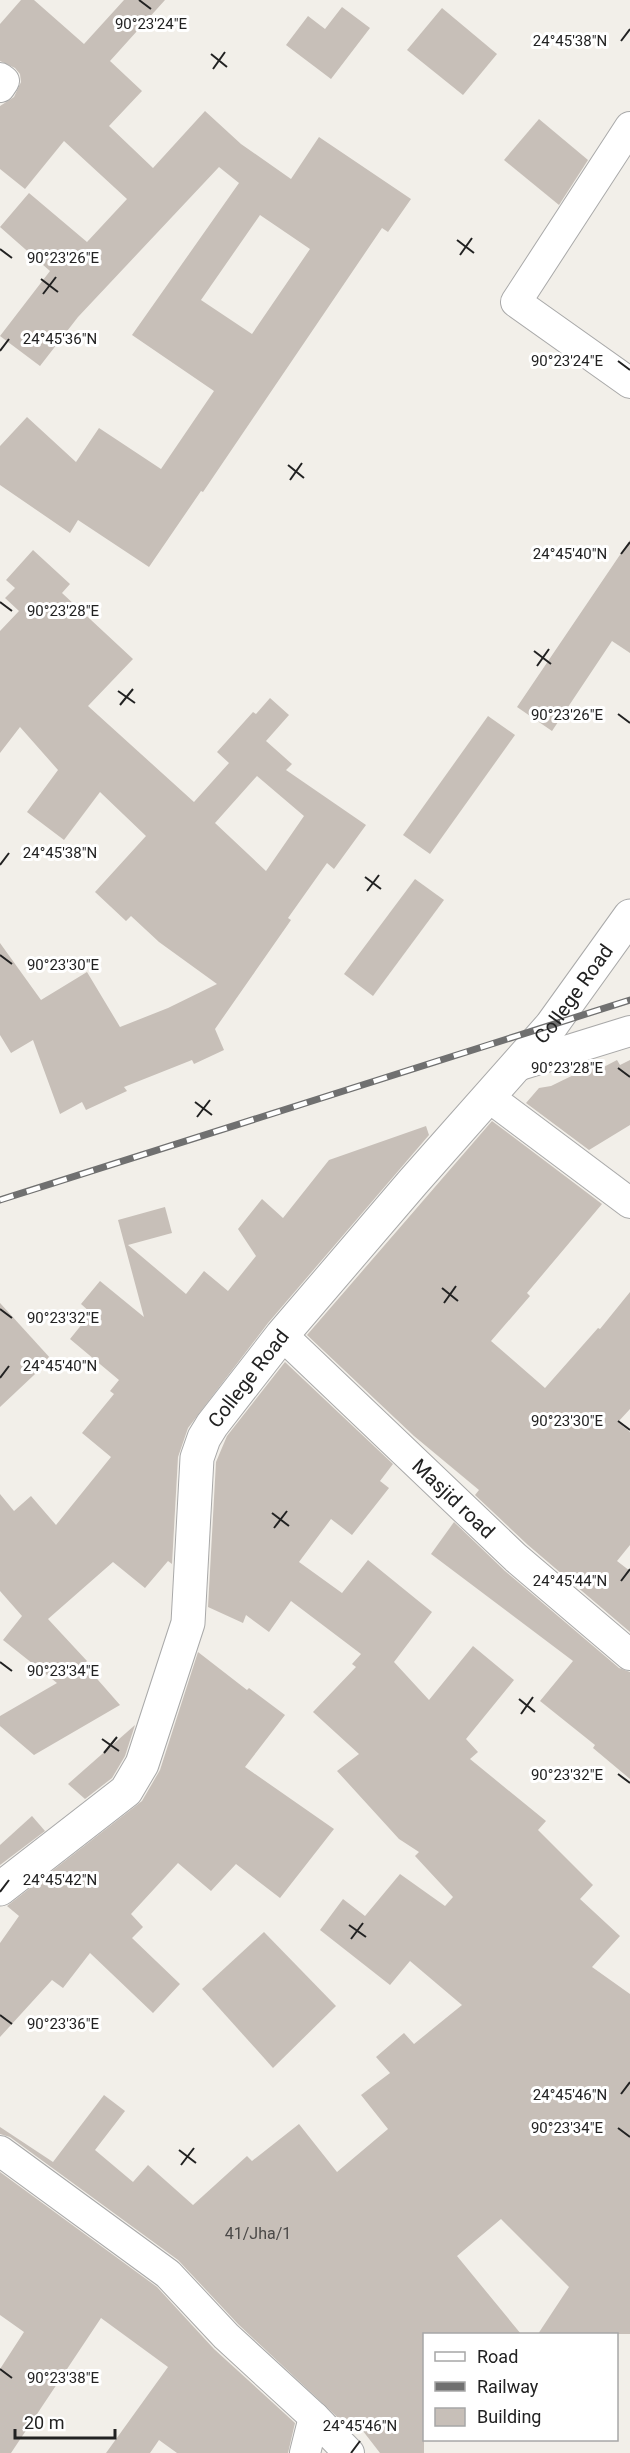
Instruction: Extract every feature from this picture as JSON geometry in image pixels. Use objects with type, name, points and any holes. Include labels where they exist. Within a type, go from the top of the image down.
[{"type":"street","points":[[0,78],[4,81],[0,87]]},
{"type":"street","points":[[630,127],[516,302],[630,383]]},
{"type":"street","name":"College Road","points":[[0,1889],[126,1791],[134,1780],[164,1701],[188,1623],[198,1458],[204,1438],[212,1425],[282,1335],[551,1026],[630,916]]},
{"type":"street","points":[[517,1066],[630,1031]]},
{"type":"street","points":[[490,1098],[630,1203]]},
{"type":"street","name":"Masjid road","points":[[282,1335],[516,1558],[630,1656]]},
{"type":"street","points":[[0,2151],[168,2274],[226,2336],[314,2416],[349,2453]]},
{"type":"street","points":[[305,2453],[314,2416]]},
{"type":"building","points":[[21,0],[34,0],[84,44],[124,0],[165,0],[110,61],[142,91],[109,126],[153,168],[205,111],[241,144],[291,179],[319,137],[411,199],[388,232],[382,228],[203,492],[201,491],[149,567],[78,520],[70,533],[0,485],[0,446],[27,417],[76,462],[99,428],[161,469],[214,391],[132,335],[239,183],[219,167],[78,317],[40,366],[0,336],[50,271],[0,227],[29,193],[87,242],[127,199],[64,141],[25,189],[0,169],[0,106],[14,97],[21,82],[20,74],[15,68],[0,61],[0,24]],"holes":[[[260,215],[310,249],[252,334],[201,300]]]},
{"type":"building","points":[[342,7],[370,28],[331,79],[286,45],[308,16],[325,29]]},
{"type":"building","points":[[442,8],[497,54],[463,95],[407,50]]},
{"type":"building","points":[[539,119],[588,160],[559,205],[504,160]]},
{"type":"building","points":[[630,540],[630,653],[612,641],[552,731],[517,707]]},
{"type":"building","points":[[33,550],[70,584],[62,593],[133,659],[88,706],[194,802],[229,763],[217,752],[253,712],[256,714],[270,698],[289,715],[266,741],[292,764],[286,770],[366,825],[334,869],[327,863],[288,918],[291,920],[215,1029],[224,1050],[194,1064],[192,1060],[124,1087],[127,1091],[86,1110],[82,1102],[60,1114],[33,1040],[11,1053],[0,1035],[0,943],[41,1000],[87,972],[120,1027],[168,1008],[217,984],[159,942],[131,916],[126,921],[95,892],[146,836],[100,792],[64,840],[27,812],[58,770],[20,727],[0,753],[0,631],[19,611],[5,598],[15,588],[6,580]],"holes":[[[257,776],[304,816],[266,871],[215,823]]]},
{"type":"building","points":[[488,716],[515,735],[430,854],[403,835]]},
{"type":"building","points":[[415,879],[444,900],[373,996],[344,974]]},
{"type":"building","points":[[617,1060],[620,1065],[630,1060],[630,1125],[589,1150],[526,1103],[539,1088],[551,1086],[594,1065],[596,1071]]},
{"type":"building","points":[[492,1121],[602,1204],[527,1293],[530,1296],[491,1341],[545,1388],[598,1328],[600,1329],[630,1292],[630,1409],[618,1422],[630,1432],[630,1545],[617,1561],[630,1571],[630,1632],[528,1545],[475,1495],[479,1490],[414,1436],[307,1335]]},
{"type":"building","points":[[426,1126],[429,1135],[268,1323],[188,1428],[178,1457],[172,1564],[168,1561],[145,1588],[113,1562],[48,1619],[87,1661],[84,1664],[120,1705],[34,1755],[0,1726],[0,1716],[57,1683],[3,1640],[22,1616],[0,1591],[0,1494],[14,1511],[31,1496],[56,1525],[111,1457],[82,1433],[114,1394],[110,1391],[119,1380],[70,1339],[91,1313],[81,1304],[100,1281],[144,1317],[118,1220],[165,1207],[172,1233],[128,1245],[186,1294],[204,1271],[228,1291],[256,1256],[238,1229],[262,1199],[283,1218],[329,1160]]},
{"type":"building","points":[[0,1303],[51,1359],[0,1407]]},
{"type":"building","points":[[285,1362],[393,1464],[380,1481],[389,1488],[352,1535],[331,1519],[299,1562],[342,1593],[368,1560],[432,1612],[394,1662],[429,1700],[473,1646],[514,1680],[466,1739],[478,1752],[470,1759],[546,1821],[538,1830],[593,1885],[580,1899],[620,1936],[592,1967],[630,1994],[630,2334],[539,2333],[569,2287],[501,2219],[457,2256],[520,2333],[423,2333],[424,2453],[380,2453],[356,2422],[350,2429],[238,2324],[178,2260],[10,2137],[0,2134],[0,2127],[53,2162],[104,2095],[125,2111],[95,2150],[133,2182],[148,2165],[193,2205],[247,2156],[252,2161],[299,2124],[337,2172],[388,2129],[361,2095],[390,2073],[376,2057],[404,2033],[414,2044],[462,2005],[410,1961],[390,1985],[320,1930],[343,1899],[365,1916],[400,1874],[445,1906],[453,1897],[415,1856],[419,1852],[399,1839],[337,1771],[359,1754],[313,1712],[356,1667],[352,1664],[361,1654],[291,1601],[269,1632],[246,1615],[243,1623],[208,1607],[216,1462],[227,1436]]},
{"type":"building","points":[[454,1522],[505,1571],[619,1668],[630,1672],[630,1779],[593,1748],[595,1745],[540,1701],[573,1661],[431,1554]]},
{"type":"building","points":[[198,1652],[247,1690],[249,1688],[285,1715],[245,1767],[334,1829],[280,1898],[236,1864],[211,1891],[178,1863],[131,1914],[143,1927],[132,1938],[180,1984],[153,2013],[90,1953],[63,1988],[52,1980],[0,2037],[0,1943],[19,1916],[7,1906],[142,1801],[160,1770]]},
{"type":"building","points":[[135,1725],[125,1756],[112,1778],[85,1799],[68,1784]]},
{"type":"building","points":[[32,1816],[45,1831],[0,1865],[0,1845]]},
{"type":"building","points":[[264,1932],[336,2006],[273,2068],[202,1989]]},
{"type":"building","points":[[0,2172],[157,2287],[214,2349],[295,2423],[288,2453],[177,2453],[159,2440],[150,2453],[106,2453],[168,2367],[101,2318],[11,2453],[0,2453],[0,2369],[24,2332],[0,2315]]},
{"type":"railway","points":[[0,1200],[630,1000]]}]
